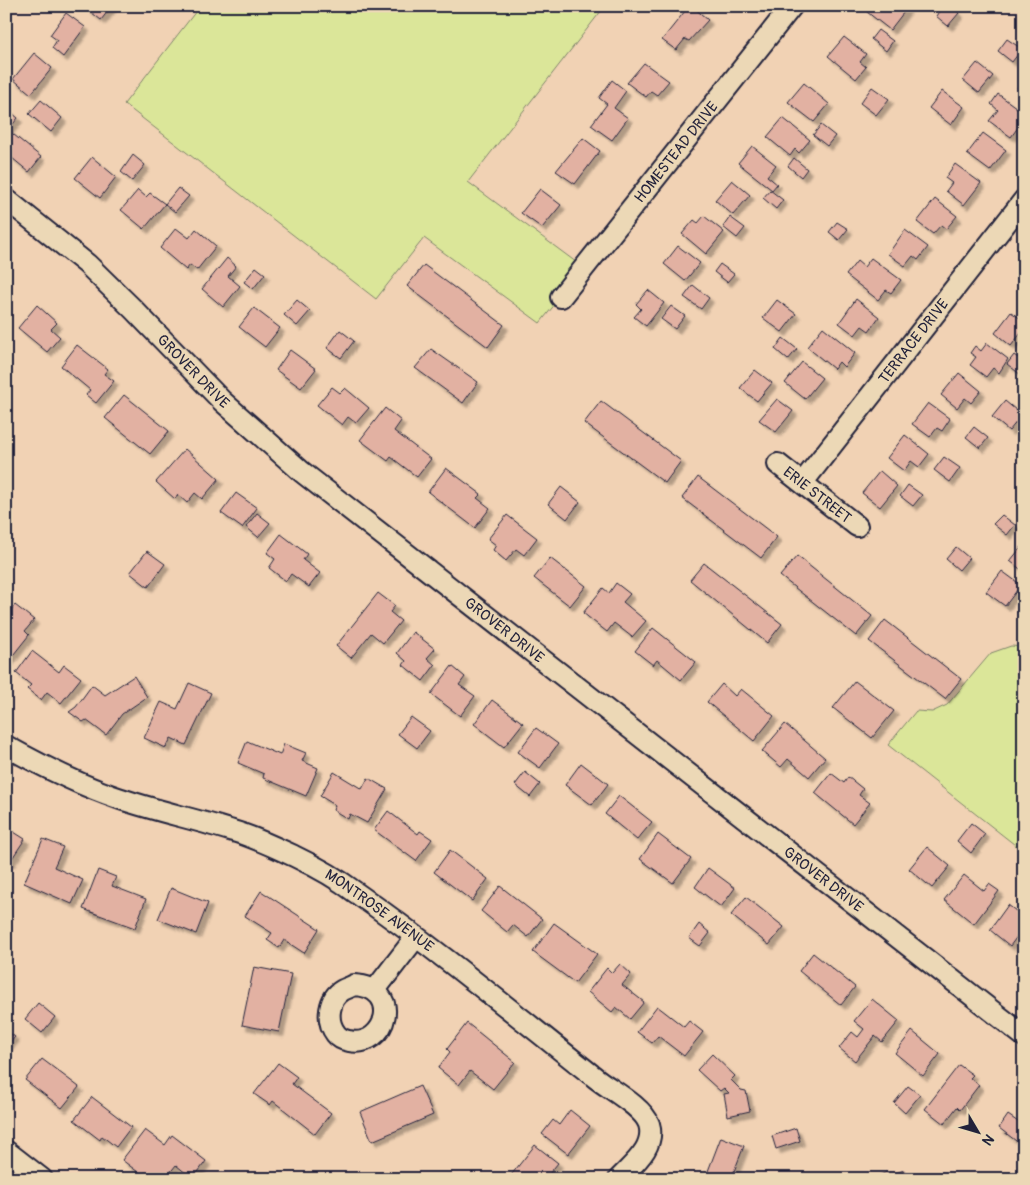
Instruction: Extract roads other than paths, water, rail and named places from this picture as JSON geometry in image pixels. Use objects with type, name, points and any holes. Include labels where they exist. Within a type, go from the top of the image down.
[{"type":"street","name":"HOMESTEAD DRIVE","points":[[561,297],[792,6]]},
{"type":"street","name":"GROVER DRIVE","points":[[6,199],[87,264],[222,401],[302,472],[1024,1036]]},
{"type":"street","name":"TERRACE DRIVE","points":[[803,482],[1024,200]]},
{"type":"street","name":"ERIE STREET","points":[[778,464],[857,526]]},
{"type":"street","name":"MONTROSE AVENUE","points":[[6,746],[68,778],[118,798],[235,831],[297,858],[353,890],[642,1112],[651,1132],[649,1142],[643,1153],[619,1179]]},
{"type":"street","points":[[375,990],[416,937]]},
{"type":"street","points":[[6,1151],[42,1179]]}]
